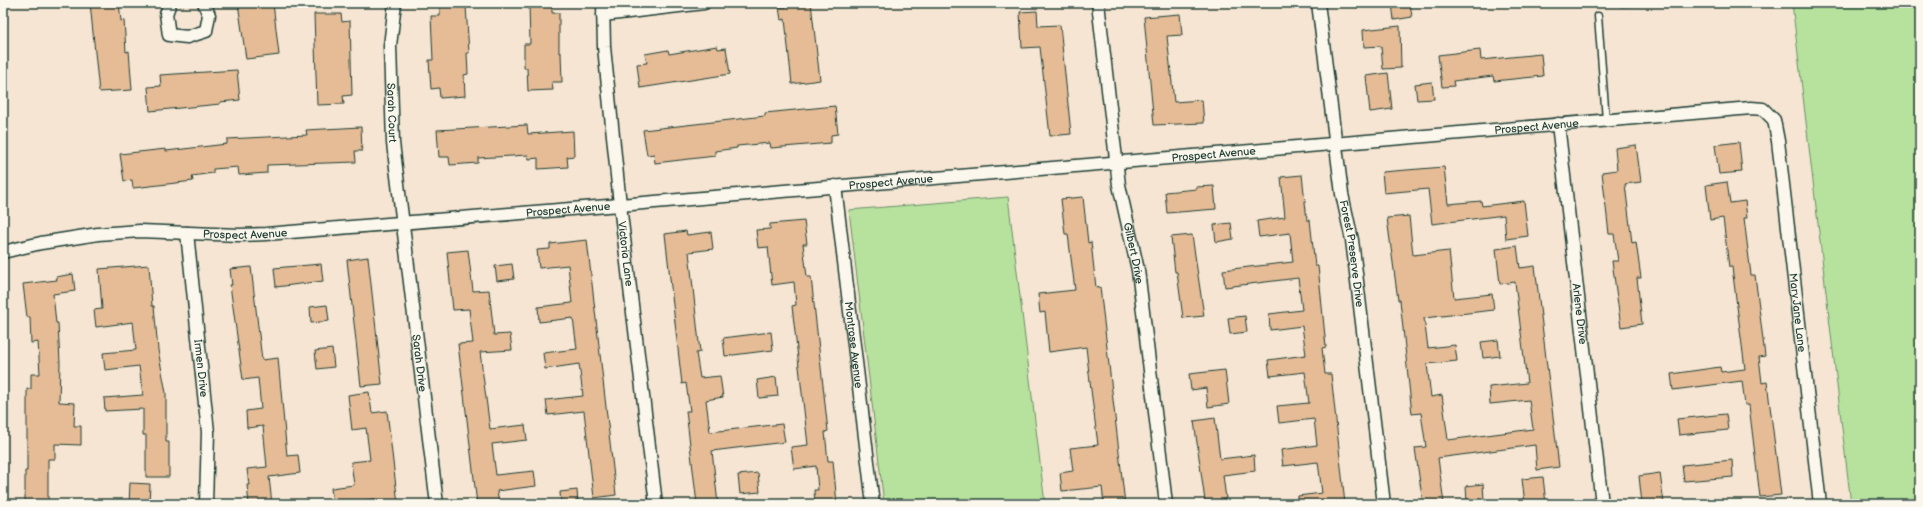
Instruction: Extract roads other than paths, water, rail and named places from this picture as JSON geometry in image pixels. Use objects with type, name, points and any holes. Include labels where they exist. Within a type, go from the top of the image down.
[{"type":"street","points":[[170,3],[166,14],[169,35],[187,37],[206,31],[209,15],[204,3]]},
{"type":"street","name":"Sarah Court","points":[[395,3],[390,46],[393,143],[402,222]]},
{"type":"street","name":"Victoria Lane","points":[[602,3],[604,47],[620,205],[656,504]]},
{"type":"street","points":[[603,16],[704,3]]},
{"type":"street","name":"Gilbert Drive","points":[[1098,3],[1119,185],[1138,270],[1166,504]]},
{"type":"street","name":"Forest Preserve Drive","points":[[1318,3],[1345,209],[1352,240],[1384,504]]},
{"type":"street","name":"Prospect Avenue","points":[[3,252],[41,243],[98,234],[140,231],[246,235],[620,205],[1750,108],[1763,109],[1774,120]]},
{"type":"street","name":"Mary Jane Lane","points":[[1774,120],[1820,504]]},
{"type":"street","name":"Arlene Drive","points":[[1558,124],[1602,504]]},
{"type":"street","name":"Montrose Avenue","points":[[835,186],[873,504]]},
{"type":"street","name":"Sarah Drive","points":[[402,222],[438,504]]},
{"type":"street","name":"Irmen Drive","points":[[186,233],[208,432],[206,504]]},
{"type":"lane","points":[[1598,16],[1606,120]]}]
